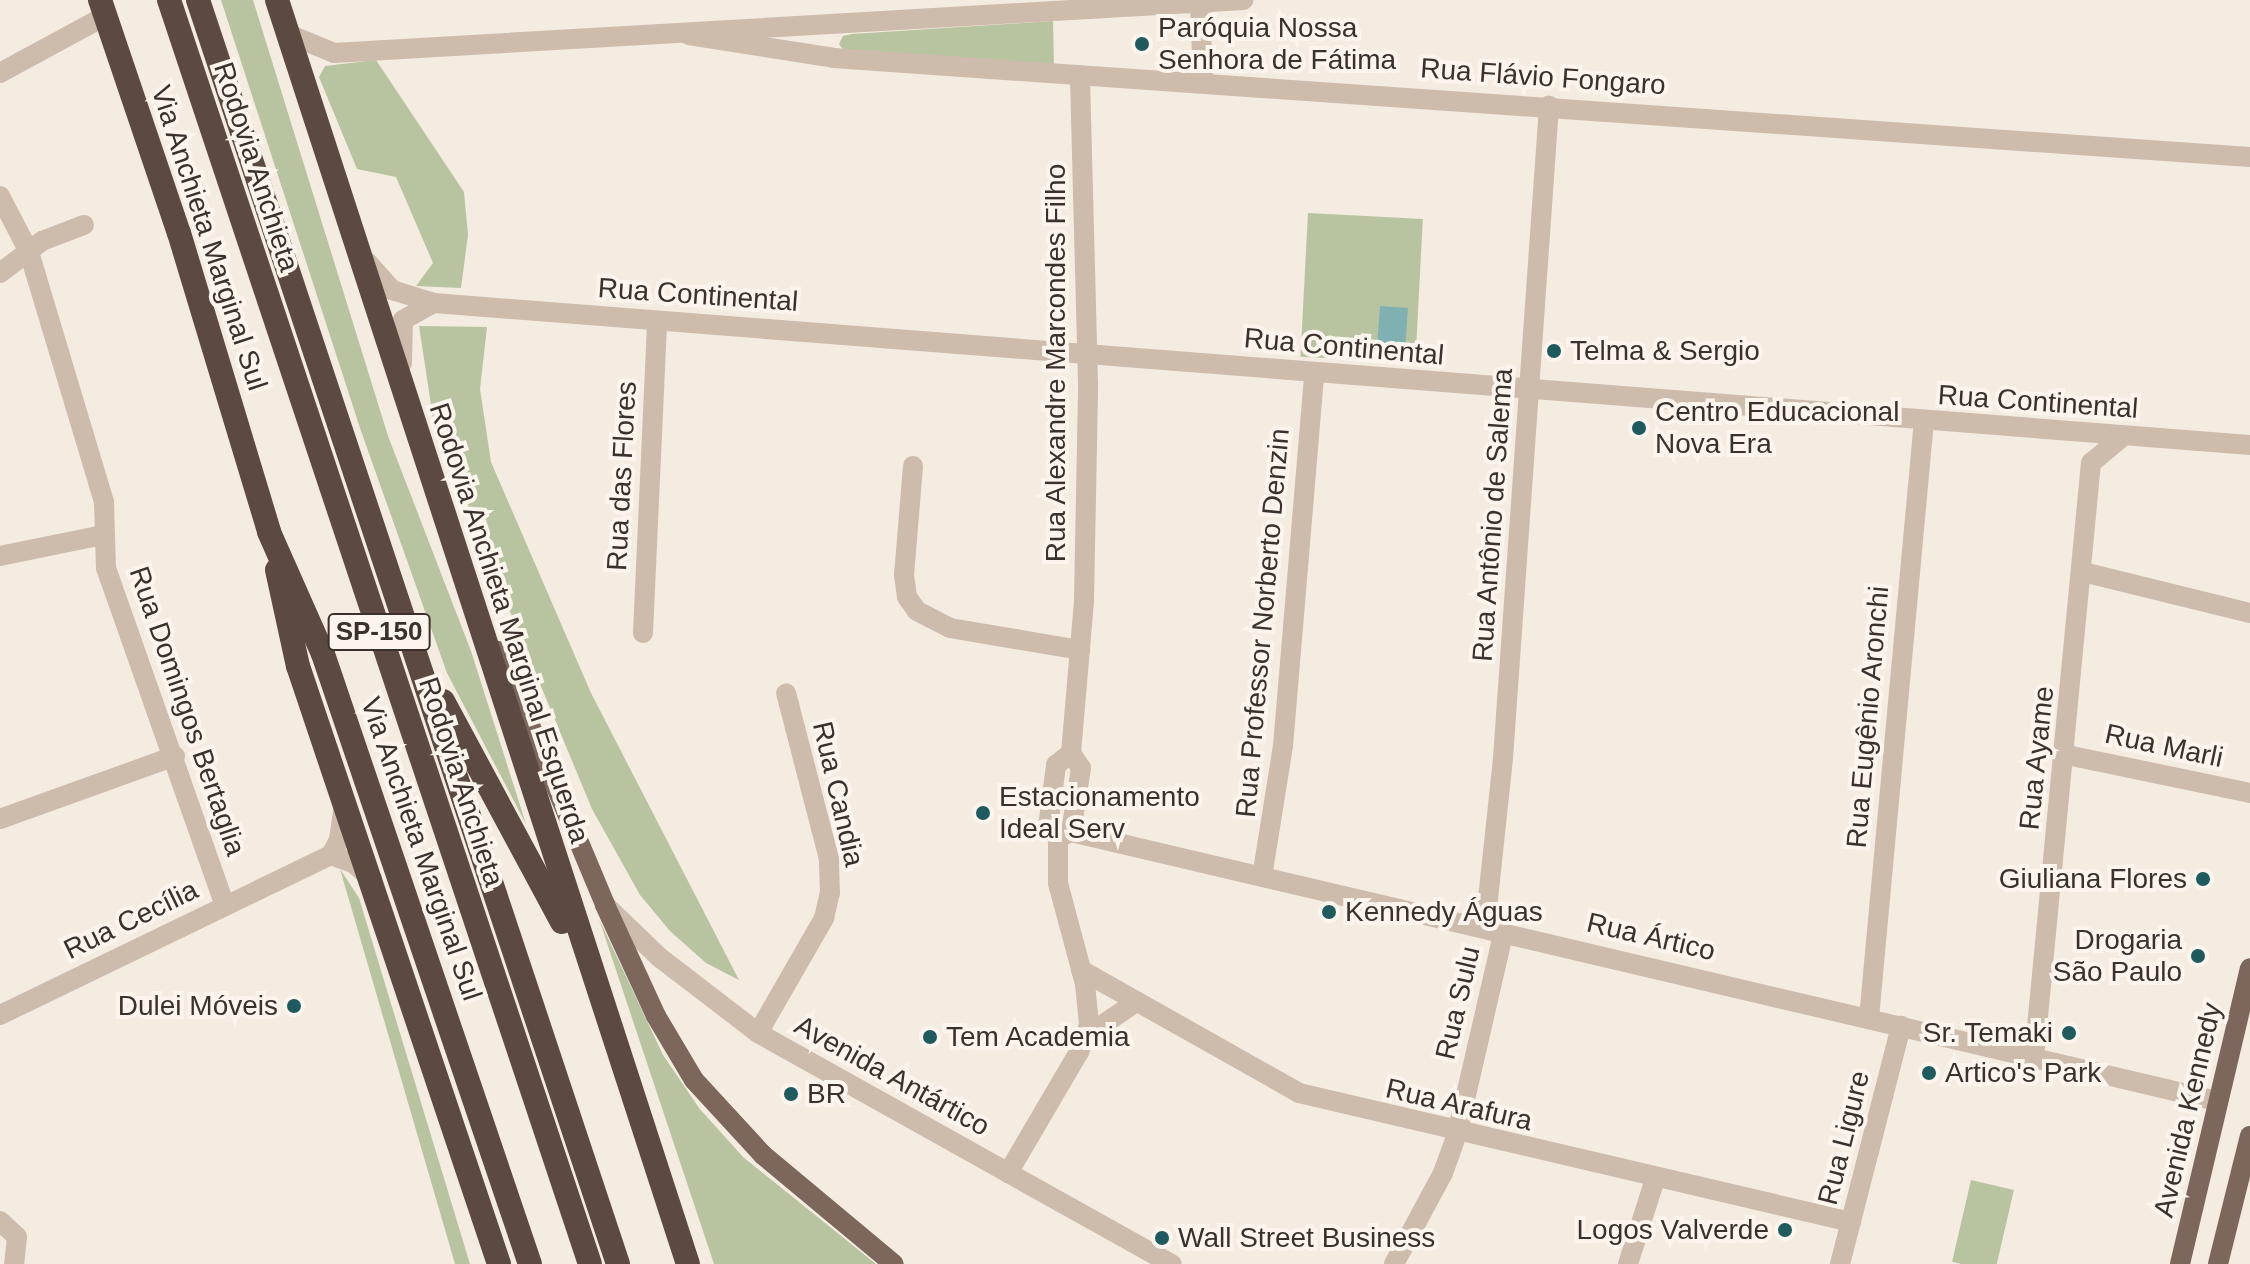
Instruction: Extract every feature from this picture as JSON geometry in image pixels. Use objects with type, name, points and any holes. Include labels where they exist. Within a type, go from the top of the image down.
[{"type":"highway","name":"Rodovia Anchieta","points":[[169,0],[590,1264]]},
{"type":"highway","name":"Rodovia Anchieta","points":[[198,0],[618,1264]]},
{"type":"highway","name":"Rodovia Anchieta Marginal Esquerda","points":[[277,0],[452,537],[588,970],[688,1264]]},
{"type":"highway","name":"Via Anchieta Marginal Sul","points":[[102,8],[179,233],[269,532],[323,654],[530,1264]]},
{"type":"highway","points":[[269,532],[298,666],[345,797],[499,1264]]},
{"type":"highway","points":[[410,639],[588,970]]},
{"type":"main road","points":[[452,537],[605,905],[656,1016],[706,1096],[787,1177],[894,1264]]},
{"type":"main road","name":"Avenida Kennedy","points":[[2180,1264],[2250,968]]},
{"type":"main road","points":[[2218,1264],[2250,1136]]},
{"type":"street","points":[[288,34],[334,53],[836,26],[1078,5],[1243,0]]},
{"type":"street","points":[[1200,3],[1203,81]]},
{"type":"street","points":[[0,73],[102,8]]},
{"type":"street","points":[[834,58],[829,42],[836,26]]},
{"type":"street","name":"Rua Flávio Fongaro","points":[[689,35],[834,58],[1203,81],[2250,157]]},
{"type":"street","points":[[304,85],[312,69],[334,53]]},
{"type":"street","name":"Rua Alexandre Marcondes Filho","points":[[1080,75],[1088,352],[1080,650],[1071,753],[1081,768],[1065,835],[1058,883],[1081,970],[1086,1036]]},
{"type":"street","name":"Rua Antônio de Salema","points":[[1494,929],[1549,106]]},
{"type":"street","name":"Rua Domingos Bertaglia","points":[[0,196],[29,252],[104,502],[106,568],[175,756],[225,905]]},
{"type":"street","points":[[0,273],[42,241],[84,225]]},
{"type":"street","name":"Rua Continental","points":[[355,244],[382,283],[434,303],[2250,445]]},
{"type":"street","points":[[406,399],[399,333],[403,320],[434,303]]},
{"type":"street","name":"Rua das Flores","points":[[643,633],[657,321]]},
{"type":"street","name":"Rua Professor Norberto Denzin","points":[[1262,877],[1283,746],[1314,373]]},
{"type":"street","name":"Rua Eugênio Aronchi","points":[[1869,1018],[1924,421]]},
{"type":"street","points":[[2066,433],[2091,463],[2122,437]]},
{"type":"street","name":"Rua Ayame","points":[[2034,1058],[2067,755],[2091,463]]},
{"type":"street","points":[[913,466],[904,575],[907,597],[917,611],[950,628],[1080,650]]},
{"type":"street","points":[[0,556],[103,535]]},
{"type":"street","points":[[2083,572],[2250,613]]},
{"type":"street","name":"Rua Candia","points":[[758,1033],[829,901],[829,859],[786,693]]},
{"type":"street","name":"Rua Marli","points":[[2067,755],[2250,793]]},
{"type":"street","points":[[0,819],[175,756]]},
{"type":"street","points":[[345,797],[339,840],[331,855],[353,863],[372,879]]},
{"type":"street","name":"Rua Ártico","points":[[1065,835],[1494,929],[2217,1101]]},
{"type":"street","name":"Rua Cecília","points":[[0,1015],[331,855]]},
{"type":"street","name":"Avenida Antártico","points":[[605,905],[670,967],[758,1033],[1172,1264]]},
{"type":"street","name":"Rua Sulu","points":[[1394,1264],[1443,1173],[1457,1134],[1494,929]]},
{"type":"street","name":"Rua Arafura","points":[[1081,970],[1299,1093],[1457,1134],[1851,1222]]},
{"type":"street","points":[[1008,1173],[1086,1036],[1136,1002]]},
{"type":"street","name":"Rua Ligure","points":[[1840,1264],[1901,1026]]},
{"type":"street","points":[[1628,1264],[1655,1179]]},
{"type":"street","points":[[0,1221],[14,1229],[18,1243],[14,1264]]},
{"type":"green space","points":[[221,0],[253,0],[388,436],[471,651],[526,824],[447,673],[361,431]]},
{"type":"green space","points":[[1053,21],[1054,68],[843,49],[839,44],[843,36],[852,34]]},
{"type":"green space","points":[[376,60],[464,192],[468,235],[461,288],[416,286],[433,263],[396,177],[357,169],[319,77],[325,66]]},
{"type":"green space","points":[[1308,213],[1423,219],[1415,363],[1300,357]]},
{"type":"green space","points":[[419,326],[487,327],[480,389],[491,462],[591,693],[739,980],[706,963],[670,931],[640,895],[592,809],[435,431]]},
{"type":"green space","points":[[340,869],[359,898],[470,1264],[455,1264]]},
{"type":"green space","points":[[599,919],[663,1055],[699,1108],[743,1157],[876,1264],[714,1264]]},
{"type":"green space","points":[[1971,1180],[2014,1190],[1997,1264],[1952,1262]]},
{"type":"water","points":[[1380,306],[1408,308],[1405,354],[1377,352]]},
{"type":"place","name":"Paróquia Nossa Senhora de Fátima","points":[[1142,44]]},
{"type":"place","name":"Telma & Sergio","points":[[1554,351]]},
{"type":"place","name":"Centro Educacional Nova Era","points":[[1639,428]]},
{"type":"place","name":"Estacionamento Ideal Serv","points":[[983,813]]},
{"type":"place","name":"Giuliana Flores","points":[[2203,879]]},
{"type":"place","name":"Kennedy Águas","points":[[1329,912]]},
{"type":"place","name":"Drogaria São Paulo","points":[[2198,956]]},
{"type":"place","name":"Dulei Móveis","points":[[294,1006]]},
{"type":"place","name":"Sr. Temaki","points":[[2069,1033]]},
{"type":"place","name":"Tem Academia","points":[[930,1037]]},
{"type":"place","name":"Artico's Park","points":[[1929,1073]]},
{"type":"place","name":"BR","points":[[791,1094]]},
{"type":"place","name":"Logos Valverde","points":[[1785,1230]]},
{"type":"place","name":"Wall Street Business","points":[[1162,1238]]}]
